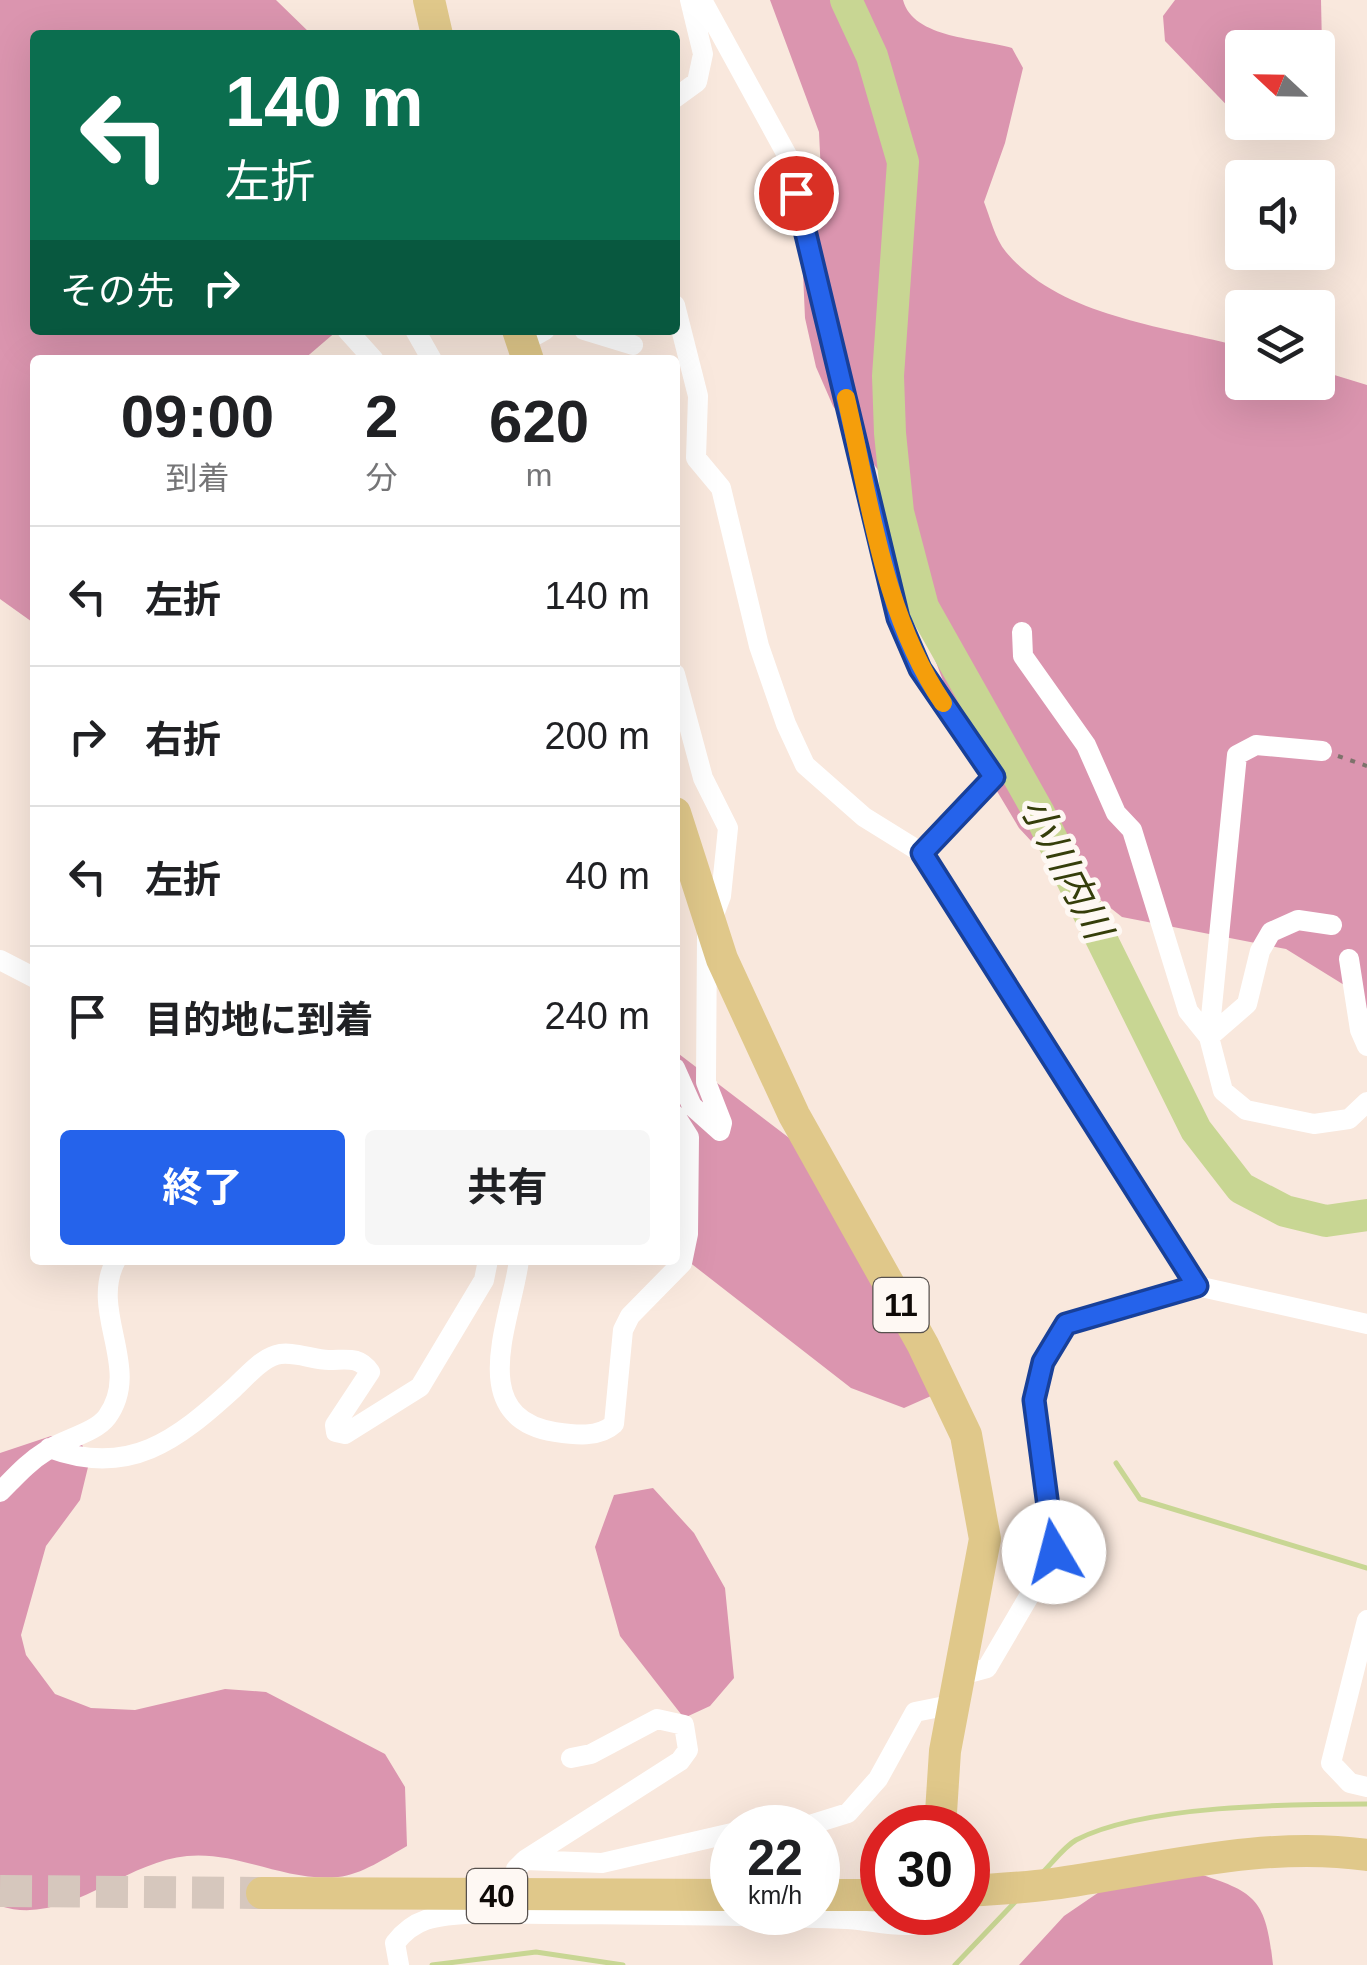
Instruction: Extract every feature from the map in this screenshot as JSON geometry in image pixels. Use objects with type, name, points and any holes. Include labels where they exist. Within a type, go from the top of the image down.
[{"type":"main road","points":[[428,0],[437,30]]},
{"type":"main road","name":"11","points":[[680,828],[722,959],[794,1115],[923,1346],[966,1435],[985,1539],[943,1766],[941,1805]]},
{"type":"main road","points":[[990,1889],[1048,1885],[1235,1856],[1339,1851],[1367,1855]]},
{"type":"main road","name":"40","points":[[262,1894],[710,1895]]},
{"type":"street","points":[[680,94],[697,82],[703,54],[690,0]]},
{"type":"street","points":[[702,0],[787,155],[898,618],[920,669],[994,777],[922,853]]},
{"type":"street","points":[[680,326],[698,396],[696,458],[721,488],[759,646],[786,724],[806,765],[864,817],[922,853],[1197,1286]]},
{"type":"street","points":[[351,335],[369,355]]},
{"type":"street","points":[[599,335],[629,345]]},
{"type":"street","points":[[1022,632],[1023,656],[1086,746],[1116,813],[1132,830],[1188,1011],[1209,1037]]},
{"type":"street","points":[[680,693],[703,778],[728,828],[721,896],[710,921],[706,1082],[722,1123],[720,1131],[692,1106],[680,1079]]},
{"type":"street","points":[[1322,751],[1256,745],[1237,755],[1209,1037],[1223,1091],[1246,1110],[1314,1124],[1349,1119],[1367,1102]]},
{"type":"street","points":[[1209,1037],[1247,1004],[1260,950],[1271,932],[1298,920],[1332,925]]},
{"type":"street","points":[[1348,959],[1360,1030],[1367,1046]]},
{"type":"street","points":[[0,960],[30,975]]},
{"type":"street","points":[[518,1265],[497,1358],[500,1379],[512,1407],[524,1424],[541,1430],[605,1432],[614,1424],[623,1330],[630,1316],[682,1263],[688,1234],[689,1137],[680,1123]]},
{"type":"street","points":[[0,1492],[49,1448],[104,1421],[118,1398],[122,1376],[104,1298],[114,1265]]},
{"type":"street","points":[[49,1448],[81,1460],[97,1460],[180,1437],[259,1365],[278,1354],[351,1358],[364,1363],[370,1372],[364,1386],[335,1424],[336,1432],[345,1434],[420,1386],[484,1280],[487,1265]]},
{"type":"street","points":[[840,1816],[848,1813],[878,1779],[915,1712],[958,1690],[987,1668],[1054,1552],[1034,1400],[1043,1362],[1066,1324],[1197,1286],[1367,1324]]},
{"type":"street","points":[[1367,1620],[1331,1763],[1350,1782],[1367,1787]]},
{"type":"street","points":[[513,1896],[516,1869],[525,1860],[680,1761],[689,1739],[684,1725],[657,1719],[590,1754],[571,1758]]},
{"type":"street","points":[[525,1860],[602,1863],[710,1838]]},
{"type":"street","points":[[399,1965],[395,1943],[408,1926],[424,1917],[477,1913],[860,1920]]},
{"type":"path","points":[[1322,751],[1367,766]]},
{"type":"shaded area","points":[[0,0],[276,0],[307,30],[30,30],[30,335],[332,335],[309,355],[30,355],[30,620],[0,599]]},
{"type":"shaded area","points":[[770,0],[903,0],[909,13],[933,30],[1012,48],[1023,68],[1005,143],[984,202],[1002,247],[1028,274],[1084,305],[1115,316],[1225,343],[1225,400],[1335,400],[1335,375],[1367,385],[1367,1009],[1349,988],[1286,949],[1122,917],[1046,857],[1019,828],[964,736],[931,649],[926,570],[906,510],[833,406],[816,367],[805,318],[803,273],[822,195],[819,132]]},
{"type":"shaded area","points":[[1175,0],[1321,0],[1322,30],[1225,30],[1225,103],[1165,41],[1163,16]]},
{"type":"shaded area","points":[[680,1055],[822,1163],[931,1396],[904,1408],[851,1388],[680,1255]]},
{"type":"shaded area","points":[[51,1436],[80,1439],[89,1463],[80,1500],[46,1546],[21,1635],[26,1655],[55,1694],[91,1708],[135,1710],[225,1689],[266,1692],[385,1754],[405,1787],[407,1846],[365,1869],[338,1877],[300,1875],[225,1858],[187,1856],[140,1869],[48,1908],[0,1906],[0,1453]]},
{"type":"shaded area","points":[[653,1488],[694,1533],[725,1588],[734,1678],[710,1706],[684,1718],[620,1636],[595,1547],[614,1495]]},
{"type":"shaded area","points":[[1196,1873],[1233,1886],[1255,1902],[1267,1926],[1273,1965],[1019,1965],[1064,1916],[1108,1886]]},
{"type":"waterway","name":"小川内川","points":[[846,0],[872,56],[903,162],[888,376],[890,433],[898,512],[923,607],[1039,813],[1196,1130],[1241,1188],[1285,1211],[1326,1221],[1367,1215]]},
{"type":"waterway","points":[[1116,1463],[1140,1499],[1367,1568]]},
{"type":"waterway","points":[[1043,1872],[1076,1840],[1139,1820],[1218,1809],[1367,1804]]},
{"type":"waterway","points":[[955,1965],[1015,1902]]},
{"type":"waterway","points":[[432,1965],[536,1952],[623,1965]]},
{"type":"tunnel","points":[[0,1891],[262,1893]]},
{"type":"slow traffic","points":[[846,398],[898,618],[920,669],[943,703]]},
{"type":"route","points":[[796,193],[898,618],[920,669],[994,777],[922,853],[1047,1056],[1197,1286],[1066,1324],[1043,1362],[1034,1400],[1054,1552]]}]
